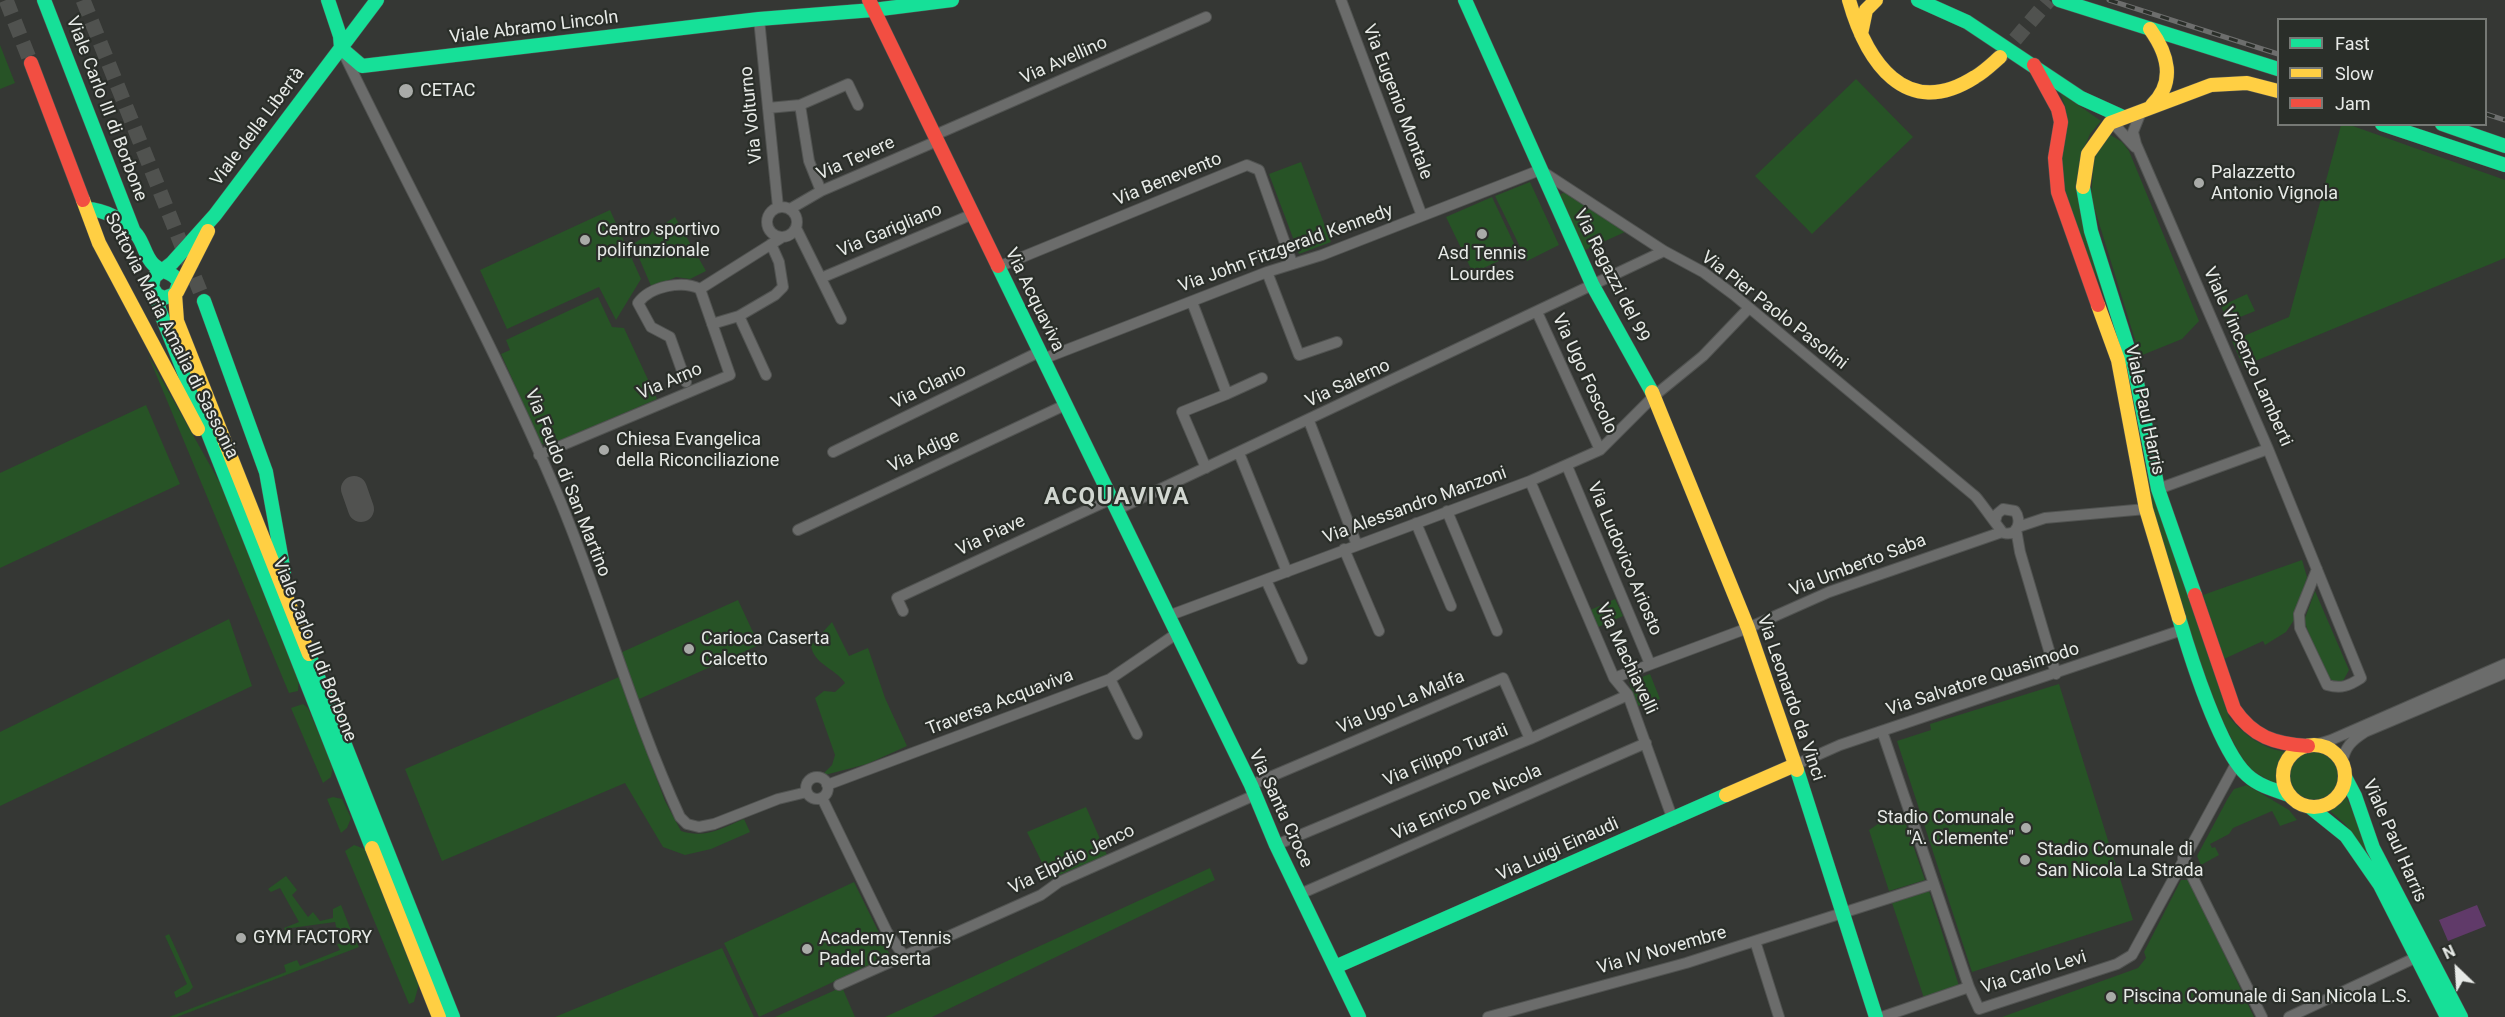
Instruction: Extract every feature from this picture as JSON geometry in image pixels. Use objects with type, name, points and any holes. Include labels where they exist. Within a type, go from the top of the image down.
[{"type":"street","name":"Viale Carlo III di Borbone","points":[[44,0],[134,230],[159,309],[440,1017]]},
{"type":"street","points":[[328,0],[342,48]]},
{"type":"street","name":"Viale della Libertà","points":[[163,271],[215,215],[377,0]]},
{"type":"street","name":"Viale Abramo Lincoln","points":[[342,48],[362,66],[871,5],[952,0]]},
{"type":"street","name":"Via Eugenio Montale","points":[[1341,0],[1422,216]]},
{"type":"street","name":"Via Ragazzi del 99","points":[[1465,0],[1593,286],[1654,396]]},
{"type":"street","points":[[1840,0],[1850,6],[1867,50],[1886,76],[1897,82],[1925,91],[1942,92],[1960,87],[1975,79],[2000,57]]},
{"type":"street","points":[[1861,34],[1866,10],[1876,0]]},
{"type":"street","name":"Viale Vincenzo Lamberti","points":[[1917,0],[1943,8],[1981,28],[2092,106],[2118,120],[2142,161]]},
{"type":"street","points":[[2059,0],[2277,69]]},
{"type":"street","name":"Via Acquaviva","points":[[871,5],[1168,616]]},
{"type":"street","name":"Via Avellino","points":[[936,138],[1206,17]]},
{"type":"street","name":"Via Volturno","points":[[759,19],[778,207]]},
{"type":"street","points":[[2143,111],[2163,94],[2168,67],[2162,45],[2150,29]]},
{"type":"street","name":"Via Feudo di San Martino","points":[[342,48],[428,225],[489,340],[562,504],[636,711],[681,817],[687,824],[699,827],[714,824],[778,799],[807,792]]},
{"type":"street","name":"Sottovia Maria Amalia di Sassonia","points":[[31,63],[99,243],[231,490]]},
{"type":"street","name":"Viale Paul Harris","points":[[2034,65],[2052,95],[2061,122],[2055,158],[2058,192],[2118,360],[2146,509],[2182,630],[2219,728],[2237,762],[2247,775],[2265,787],[2289,795],[2294,801],[2310,807],[2328,820],[2355,847],[2380,885],[2447,1017]]},
{"type":"street","points":[[2118,120],[2193,90],[2229,82],[2265,86],[2277,91]]},
{"type":"street","points":[[768,108],[800,105],[848,84],[858,105]]},
{"type":"street","points":[[800,105],[809,161],[821,191]]},
{"type":"street","name":"Viale Vincenzo Lamberti","points":[[2143,111],[2133,132],[2142,161],[2268,449],[2317,568],[2361,678],[2349,686],[2338,688],[2327,685],[2300,628],[2300,614],[2317,568]]},
{"type":"street","name":"Viale Paul Harris","points":[[2118,120],[2098,135],[2087,153],[2083,192],[2138,378],[2151,466],[2234,709],[2252,733],[2265,740],[2287,745],[2310,746],[2332,752],[2355,796],[2373,848],[2461,1017]]},
{"type":"street","points":[[2388,126],[2505,165]]},
{"type":"street","points":[[2448,126],[2505,146]]},
{"type":"street","name":"Via Tevere","points":[[790,209],[821,191],[936,138]]},
{"type":"street","name":"Via Benevento","points":[[998,267],[1247,165],[1259,170],[1292,263]]},
{"type":"street","name":"Via John Fitzgerald Kennedy","points":[[1041,355],[1192,302],[1266,272],[1322,255],[1540,170]]},
{"type":"street","name":"Via Pier Paolo Pasolini","points":[[1540,170],[1664,251],[1703,272],[1975,495],[1988,509],[1999,528],[2017,528],[2045,518],[2146,509]]},
{"type":"street","points":[[700,289],[781,238],[790,236],[796,228],[797,220],[790,209],[778,207],[770,213],[766,221],[768,231],[781,238]]},
{"type":"street","name":"Viale Carlo III di Borbone","points":[[87,209],[106,215],[134,230],[152,263],[163,271],[176,275],[179,283],[176,293],[177,321],[453,1017]]},
{"type":"street","name":"Via Garigliano","points":[[821,278],[973,214]]},
{"type":"street","points":[[163,271],[154,277],[154,291],[168,298],[176,293],[186,279],[215,215]]},
{"type":"street","points":[[796,228],[841,319]]},
{"type":"street","points":[[712,324],[739,316],[775,295],[783,287],[779,262],[771,244]]},
{"type":"street","name":"Via Salerno","points":[[1114,505],[1206,468],[1309,421],[1664,251]]},
{"type":"street","points":[[1266,272],[1299,355],[1337,342]]},
{"type":"street","name":"Via Arno","points":[[540,455],[730,375],[700,289],[692,285],[674,285],[642,298],[638,303],[651,327],[670,337],[686,382]]},
{"type":"street","points":[[204,301],[266,472],[289,602]]},
{"type":"street","points":[[1192,302],[1227,394]]},
{"type":"street","name":"Via Alessandro Manzoni","points":[[1168,616],[1356,544],[1530,482],[1600,450],[1654,396],[1703,356],[1748,309]]},
{"type":"street","name":"Via Ugo Foscolo","points":[[1537,312],[1600,450]]},
{"type":"street","points":[[739,316],[766,375]]},
{"type":"street","name":"Via Clanio","points":[[833,452],[1041,355]]},
{"type":"street","points":[[1206,468],[1182,412],[1262,378]]},
{"type":"street","name":"Via Leonardo da Vinci","points":[[1654,396],[1748,628],[1795,765],[1876,1017]]},
{"type":"street","name":"Via Adige","points":[[798,530],[1065,405]]},
{"type":"street","points":[[1309,421],[1356,544]]},
{"type":"street","points":[[2158,489],[2268,449]]},
{"type":"street","points":[[1239,453],[1287,572]]},
{"type":"street","name":"Via Ludovico Ariosto","points":[[1567,466],[1650,664]]},
{"type":"street","name":"Via Machiavelli","points":[[1530,482],[1614,678],[1628,695],[1673,820]]},
{"type":"street","name":"Via Pier Paolo Pasolini","points":[[1975,495],[2011,510],[2045,518]]},
{"type":"street","name":"Via Piave","points":[[903,610],[897,598],[1114,505]]},
{"type":"street","points":[[2011,510],[2019,518],[2017,528],[2020,552],[2056,674]]},
{"type":"street","name":"Via Umberto Saba","points":[[1614,678],[1748,628],[1828,592],[1981,539],[1999,528],[1996,514],[2011,510]]},
{"type":"street","points":[[1448,511],[1497,631]]},
{"type":"street","points":[[1416,523],[1451,606]]},
{"type":"street","points":[[1999,528],[2020,552]]},
{"type":"street","points":[[1344,549],[1379,631]]},
{"type":"street","points":[[1266,580],[1302,659]]},
{"type":"street","name":"Via Santa Croce","points":[[1168,616],[1253,790],[1276,845],[1359,1017]]},
{"type":"street","name":"Via Salvatore Quasimodo","points":[[1795,765],[1840,745],[2182,630]]},
{"type":"street","name":"Traversa Acquaviva","points":[[827,785],[1110,679],[1176,634]]},
{"type":"street","points":[[2289,795],[2283,778],[2287,761],[2300,749],[2331,740],[2505,663]]},
{"type":"street","points":[[2343,770],[2344,750],[2351,741],[2365,732],[2505,673]]},
{"type":"street","name":"Via Ugo La Malfa","points":[[1253,790],[1503,678],[1530,739]]},
{"type":"street","points":[[1110,679],[1137,734]]},
{"type":"street","name":"Via Filippo Turati","points":[[1276,845],[1530,739],[1628,695]]},
{"type":"street","name":"Via Carlo Levi","points":[[1882,731],[1933,884],[1980,1013],[2117,964],[2132,955],[2237,762]]},
{"type":"street","name":"Via Enrico De Nicola","points":[[1300,894],[1646,743]]},
{"type":"street","name":"Via Luigi Einaudi","points":[[1335,968],[1795,765]]},
{"type":"street","name":"Viale Paul Harris","points":[[2310,807],[2330,803],[2338,796],[2343,770]]},
{"type":"street","points":[[814,778],[820,778],[827,785],[827,791],[822,798],[813,798],[807,792],[807,785],[814,778]]},
{"type":"street","name":"Via Elpidio Jenco","points":[[839,985],[1041,895],[1059,882],[1253,790]]},
{"type":"street","points":[[822,798],[887,932],[904,956]]},
{"type":"street","points":[[2183,858],[2262,1017]]},
{"type":"street","name":"Via IV Novembre","points":[[1488,1017],[1686,963],[1933,884]]},
{"type":"street","points":[[1755,941],[1779,1017]]},
{"type":"street","points":[[2289,1017],[2417,957]]},
{"type":"street","points":[[1882,1017],[1969,987]]},
{"type":"green space","points":[[0,45],[15,83],[0,89]]},
{"type":"green space","points":[[1856,79],[1913,137],[1812,234],[1755,176]]},
{"type":"green space","points":[[2060,92],[2101,121],[2090,134],[2080,158],[2125,347],[2146,473],[2229,717],[2254,740],[2270,748],[2286,752],[2278,764],[2277,785],[2246,767],[2212,701],[2155,527],[2118,336],[2097,278],[2075,233],[2060,171],[2066,109]]},
{"type":"green space","points":[[2341,126],[2353,126],[2505,180],[2505,258],[2243,366],[2232,341],[2289,317]]},
{"type":"green space","points":[[2109,134],[2122,142],[2129,151],[2199,321],[2182,339],[2140,356],[2091,197],[2094,159],[2101,143]]},
{"type":"green space","points":[[1301,162],[1331,242],[1299,254],[1269,174]]},
{"type":"green space","points":[[1530,182],[1559,245],[1527,261],[1495,196]]},
{"type":"green space","points":[[1563,193],[1625,232],[1583,251],[1559,195]]},
{"type":"green space","name":"Asd Tennis Lourdes","points":[[1492,197],[1518,252],[1473,273],[1446,217]]},
{"type":"green space","name":"Centro sportivo polifunzionale","points":[[610,210],[641,279],[616,320],[599,287],[507,329],[480,270]]},
{"type":"green space","points":[[675,217],[706,271],[690,279],[676,277],[652,288],[633,244]]},
{"type":"green space","points":[[2247,294],[2255,311],[2228,322],[2221,306]]},
{"type":"green space","points":[[598,297],[612,327],[624,328],[657,399],[547,446],[541,443],[501,354],[510,350],[506,340]]},
{"type":"green space","points":[[148,355],[220,483],[299,676],[298,691],[289,693]]},
{"type":"green space","points":[[146,405],[180,484],[0,568],[0,473]]},
{"type":"green space","points":[[2302,560],[2307,577],[2294,620],[2286,632],[2265,645],[2263,641],[2224,659],[2203,595]]},
{"type":"green space","points":[[2315,591],[2349,670],[2343,681],[2335,682],[2326,677],[2304,621]]},
{"type":"green space","points":[[1615,599],[1623,616],[1596,628],[1588,611]]},
{"type":"green space","name":"Carioca Caserta Calcetto","points":[[738,600],[759,645],[637,700],[620,653]]},
{"type":"green space","points":[[229,619],[252,686],[0,806],[0,732]]},
{"type":"green space","points":[[832,622],[849,656],[868,648],[885,698],[907,746],[867,764],[821,776],[832,765],[835,755],[815,698],[824,691],[835,692],[845,683],[816,657],[811,645]]},
{"type":"green space","points":[[1650,674],[1660,699],[1638,706],[1629,682]]},
{"type":"green space","points":[[619,677],[665,801],[681,831],[706,833],[744,819],[750,832],[711,849],[685,855],[663,847],[625,783],[442,861],[405,769]]},
{"type":"green space","name":"Stadio Comunale di San Nicola La Strada","points":[[2059,684],[2133,920],[1972,972],[1897,741],[1931,730],[1930,724]]},
{"type":"green space","points":[[303,704],[308,708],[333,767],[331,777],[323,783],[291,708]]},
{"type":"green space","points":[[2309,750],[2319,750],[2332,757],[2339,770],[2339,780],[2332,793],[2319,800],[2309,800],[2300,796],[2293,789],[2289,780],[2289,770],[2293,761],[2300,754]]},
{"type":"green space","points":[[2247,785],[2289,810],[2297,820],[2280,826],[2272,811],[2233,828],[2229,834],[2210,844],[2212,848],[2215,847],[2219,855],[2201,865],[2197,856],[2228,798],[2234,789]]},
{"type":"green space","points":[[2345,794],[2377,866],[2344,823],[2329,810],[2336,806]]},
{"type":"green space","points":[[333,797],[342,799],[351,818],[347,828],[341,833],[327,799]]},
{"type":"green space","points":[[1086,807],[1107,855],[1050,879],[1027,832]]},
{"type":"green space","points":[[1902,813],[1925,880],[1889,891],[1869,830],[1887,818]]},
{"type":"green space","points":[[354,845],[365,849],[419,984],[414,1002],[409,1004],[345,851]]},
{"type":"green space","points":[[1210,868],[1215,880],[932,1017],[885,1017]]},
{"type":"green space","points":[[286,876],[297,890],[292,895],[308,917],[313,912],[320,921],[333,918],[333,909],[341,905],[352,933],[338,934],[335,922],[291,928],[293,937],[289,939],[284,928],[299,922],[280,888],[271,892],[268,889]]},
{"type":"green space","points":[[2181,880],[2189,880],[2254,1017],[2002,1017],[2138,968],[2146,958],[2144,952]]},
{"type":"green space","name":"Academy Tennis Padel Caserta","points":[[854,882],[890,955],[759,1017],[724,943]]},
{"type":"green space","points":[[1929,891],[1959,986],[1924,998],[1892,903]]},
{"type":"green space","points":[[169,934],[193,987],[189,992],[176,998],[174,992],[187,984],[165,936]]},
{"type":"green space","points":[[356,941],[359,947],[177,1017],[169,1017],[286,972],[284,965],[297,960],[300,966],[340,950],[337,944]]},
{"type":"green space","points":[[722,948],[754,1017],[555,1017]]},
{"type":"green space","points":[[842,987],[855,1017],[775,1017]]},
{"type":"shaded area","points":[[2477,905],[2486,926],[2448,941],[2439,920]]},
{"type":"taxiway","points":[[354,489],[361,509]]},
{"type":"tunnel","points":[[6,0],[31,63]]},
{"type":"tunnel","points":[[83,0],[204,301]]},
{"type":"tunnel","points":[[2000,57],[2049,0]]},
{"type":"railway","points":[[2109,0],[2277,54]]},
{"type":"railway","points":[[2487,114],[2505,120]]},
{"type":"traffic: fast","points":[[44,0],[134,232]]},
{"type":"traffic: fast","points":[[328,0],[340,36],[341,48]]},
{"type":"traffic: fast","points":[[87,209],[114,217],[133,230],[153,264],[160,269],[163,271],[171,274],[177,279],[179,283],[175,294],[164,298],[157,295],[152,287],[154,277],[172,263],[215,215],[377,0]]},
{"type":"traffic: fast","points":[[341,48],[362,66],[759,19],[873,10],[952,0]]},
{"type":"traffic: fast","points":[[1465,0],[1593,286],[1652,392]]},
{"type":"traffic: fast","points":[[1918,0],[1967,22],[2081,98],[2123,117]]},
{"type":"traffic: fast","points":[[2059,0],[2277,69]]},
{"type":"traffic: fast","points":[[2388,126],[2505,165]]},
{"type":"traffic: fast","points":[[2448,126],[2505,146]]},
{"type":"traffic: fast","points":[[2083,187],[2091,231],[2134,367],[2158,489],[2195,595]]},
{"type":"traffic: fast","points":[[998,266],[1251,785],[1276,845],[1359,1017]]},
{"type":"traffic: fast","points":[[157,295],[159,309],[372,848]]},
{"type":"traffic: fast","points":[[204,301],[266,472],[284,572]]},
{"type":"traffic: fast","points":[[2179,618],[2207,701],[2237,763],[2247,775],[2257,782],[2289,795]]},
{"type":"traffic: fast","points":[[309,654],[453,1017]]},
{"type":"traffic: fast","points":[[1797,770],[1876,1017]]},
{"type":"traffic: fast","points":[[2345,777],[2355,796],[2373,848],[2461,1017]]},
{"type":"traffic: fast","points":[[1335,967],[1726,795]]},
{"type":"traffic: fast","points":[[2310,807],[2346,836],[2380,885],[2447,1017]]},
{"type":"traffic: slow","points":[[1849,0],[1866,44],[1878,63],[1892,78],[1909,88],[1928,92],[1950,89],[1978,75],[2000,57]]},
{"type":"traffic: slow","points":[[1861,34],[1866,10],[1876,0]]},
{"type":"traffic: slow","points":[[2150,29],[2161,48],[2167,68],[2164,87],[2152,105]]},
{"type":"traffic: slow","points":[[2083,187],[2088,154],[2110,123],[2211,85],[2247,83],[2277,91]]},
{"type":"traffic: slow","points":[[83,200],[99,243],[198,429]]},
{"type":"traffic: slow","points":[[177,292],[208,231]]},
{"type":"traffic: slow","points":[[175,294],[177,321],[309,654]]},
{"type":"traffic: slow","points":[[2098,305],[2118,360],[2146,509],[2179,618]]},
{"type":"traffic: slow","points":[[1652,392],[1748,628],[1797,770]]},
{"type":"traffic: slow","points":[[2314,745],[2331,750],[2336,754],[2340,759],[2345,776],[2340,793],[2336,798],[2331,802],[2314,807],[2297,802],[2292,798],[2288,793],[2283,776],[2288,759],[2292,754],[2297,750],[2314,745]]},
{"type":"traffic: slow","points":[[1726,795],[1795,765]]},
{"type":"traffic: slow","points":[[372,848],[439,1017]]},
{"type":"traffic: jam","points":[[869,0],[998,266]]},
{"type":"traffic: jam","points":[[31,63],[83,200]]},
{"type":"traffic: jam","points":[[2034,65],[2058,109],[2061,122],[2055,158],[2058,192],[2098,305]]},
{"type":"traffic: jam","points":[[2195,595],[2234,709],[2241,719],[2257,732],[2275,741],[2308,746]]},
{"type":"place","name":"CETAC","points":[[406,91]]},
{"type":"place","name":"Palazzetto Antonio Vignola","points":[[2199,183]]},
{"type":"place","name":"Asd Tennis Lourdes","points":[[1482,234]]},
{"type":"place","name":"Centro sportivo polifunzionale","points":[[585,240]]},
{"type":"place","name":"Chiesa Evangelica della Riconciliazione","points":[[604,450]]},
{"type":"place","name":"Carioca Caserta Calcetto","points":[[689,649]]},
{"type":"place","name":"Stadio Comunale \"A. Clemente\"","points":[[2026,828]]},
{"type":"place","name":"Stadio Comunale di San Nicola La Strada","points":[[2025,860]]},
{"type":"place","name":"GYM FACTORY","points":[[241,938]]},
{"type":"place","name":"Academy Tennis Padel Caserta","points":[[807,949]]},
{"type":"place","name":"Piscina Comunale di San Nicola L.S.","points":[[2111,997]]},
{"type":"district","name":"ACQUAVIVA","points":[[1117,498]]}]
